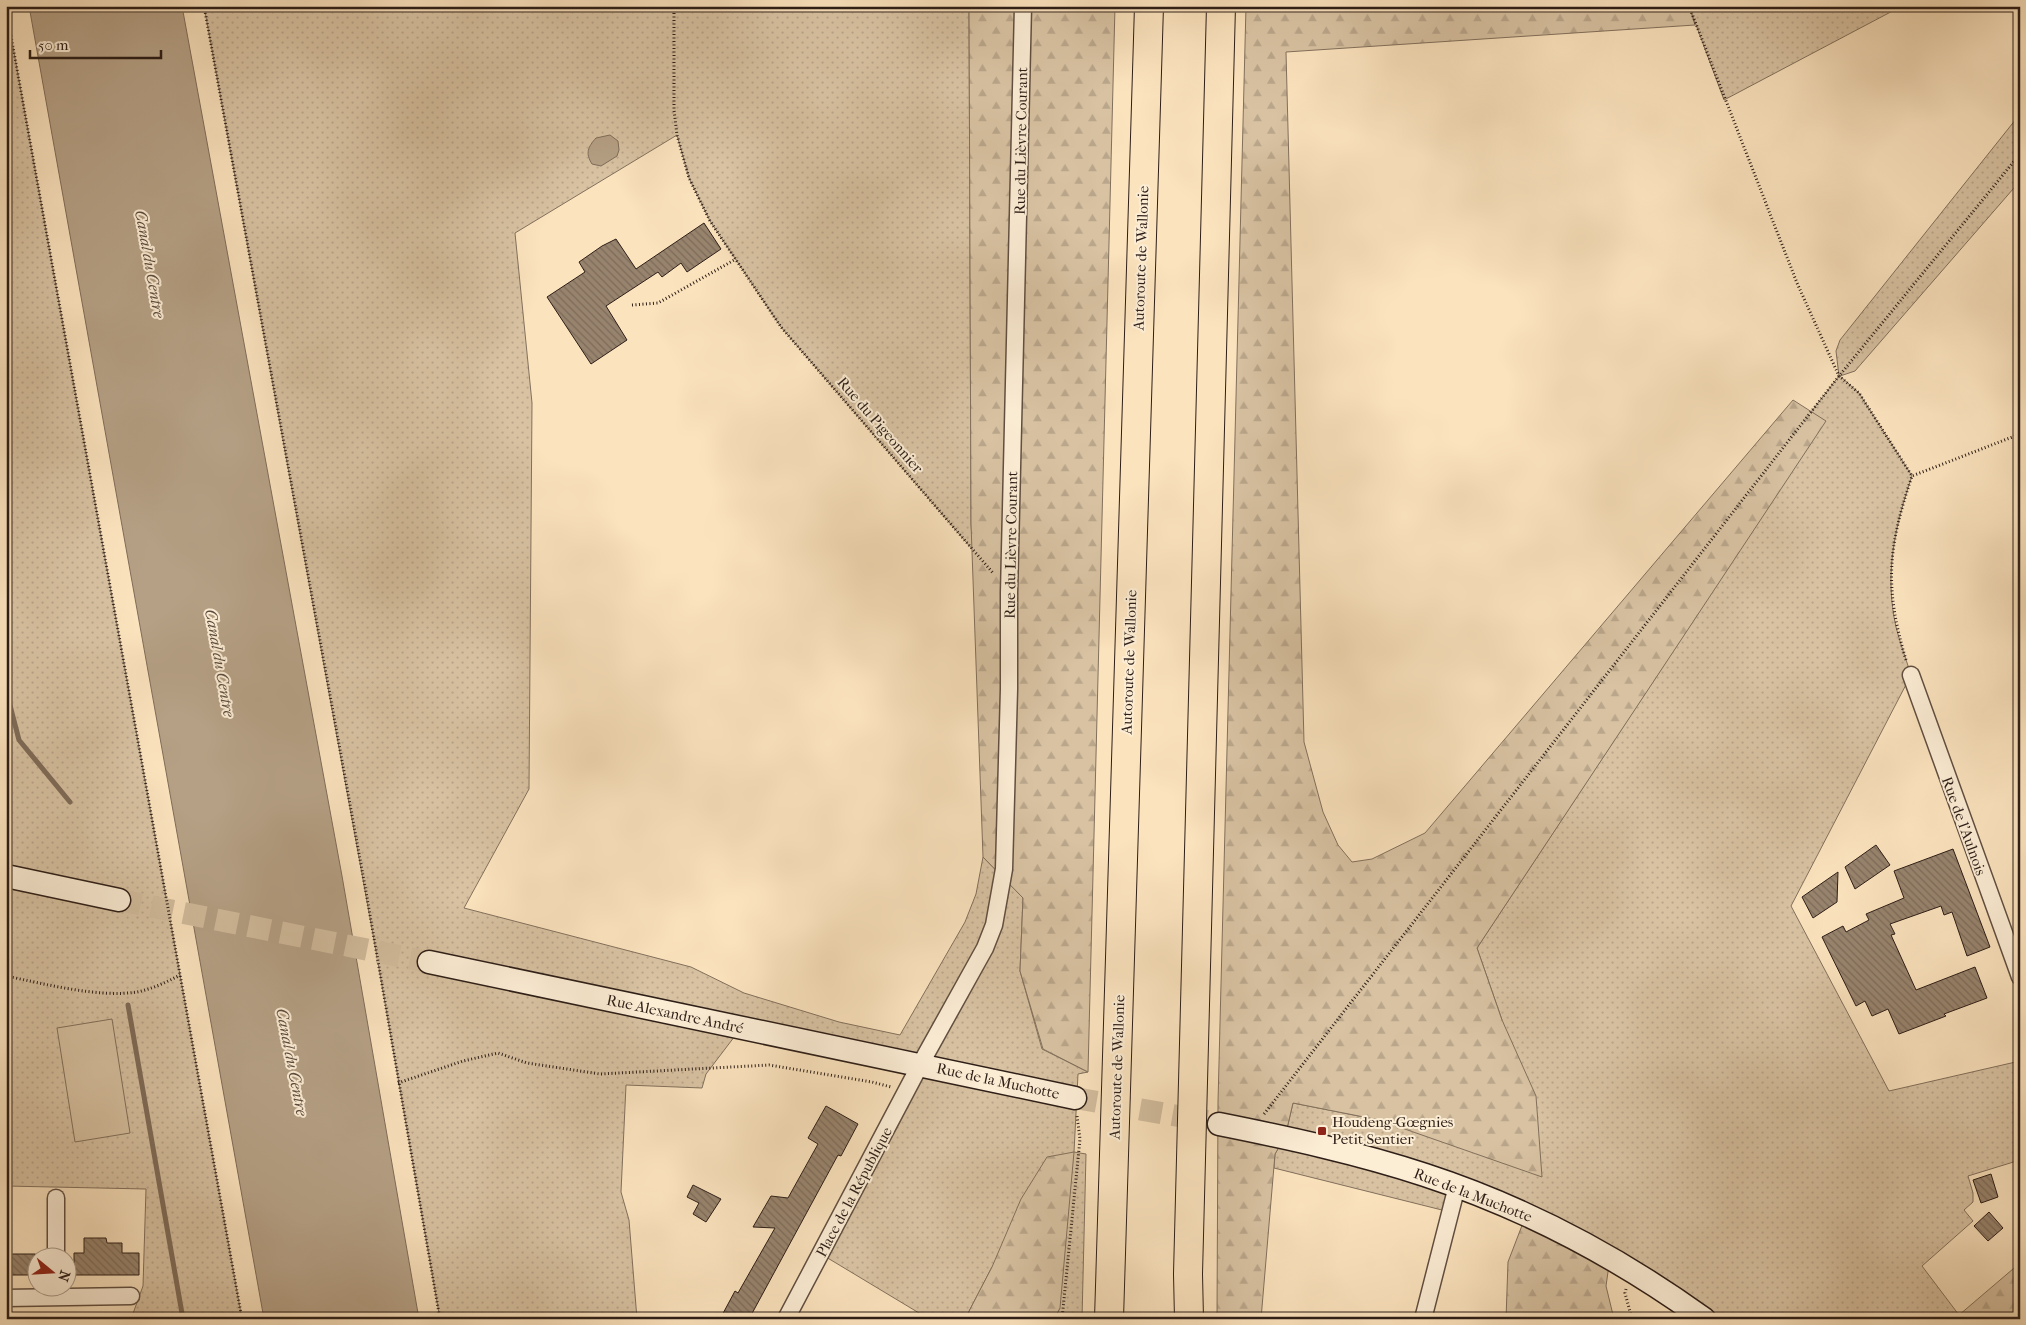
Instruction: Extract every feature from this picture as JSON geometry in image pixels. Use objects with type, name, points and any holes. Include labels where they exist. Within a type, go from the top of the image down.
[{"type":"highway","name":"Autoroute de Wallonie","points":[[1109,1319],[1149,6]]},
{"type":"highway","points":[[1189,1319],[1188,1274],[1221,6]]},
{"type":"highway","points":[[1184,1319],[1188,1274]]},
{"type":"street","name":"Rue du Lièvre Courant","points":[[920,1065],[985,948],[994,925],[1004,860],[1010,689],[1010,593],[1023,6]]},
{"type":"street","name":"Rue de l'Aulnois","points":[[1911,675],[2020,977]]},
{"type":"street","points":[[6,876],[119,900]]},
{"type":"street","name":"Rue Alexandre André","points":[[429,962],[920,1065]]},
{"type":"street","name":"Rue de la Muchotte","points":[[920,1065],[1075,1098]]},
{"type":"street","name":"Place de la République","points":[[786,1319],[920,1065]]},
{"type":"street","name":"Rue de la Muchotte","points":[[1219,1124],[1252,1130],[1367,1158],[1457,1186],[1565,1233],[1629,1269],[1704,1319]]},
{"type":"street","points":[[1424,1319],[1457,1186]]},
{"type":"street","points":[[56,1198],[56,1248]]},
{"type":"street","points":[[78,1293],[131,1296]]},
{"type":"street","points":[[6,1298],[28,1295]]},
{"type":"path","points":[[204,6],[298,514],[440,1319]]},
{"type":"path","name":"Rue du Pigeonnier","points":[[674,6],[674,110],[680,152],[689,178],[710,221],[781,327],[1010,593]]},
{"type":"path","points":[[1689,6],[1793,274],[1839,376],[1859,393],[1912,476]]},
{"type":"path","points":[[6,8],[242,1319]]},
{"type":"path","points":[[1252,1130],[1839,376],[2020,154]]},
{"type":"path","points":[[632,305],[658,303],[736,259]]},
{"type":"path","points":[[1911,675],[1896,627],[1892,602],[1891,575],[1897,520],[1912,476],[2020,434]]},
{"type":"path","points":[[6,976],[75,989],[116,993],[138,992],[160,985],[180,975]]},
{"type":"path","points":[[398,1084],[463,1061],[498,1053],[527,1064],[600,1074],[769,1066],[872,1082],[907,1091]]},
{"type":"path","points":[[1062,1319],[1080,1139],[1075,1098]]},
{"type":"path","points":[[1629,1269],[1625,1293],[1632,1319]]},
{"type":"green space","points":[[204,6],[969,6],[971,524],[973,550],[781,327],[710,221],[689,178],[677,135],[515,233],[532,403],[529,789],[464,908],[691,967],[744,993],[839,1022],[900,1035],[965,922],[976,894],[983,857],[1023,898],[1020,971],[1042,1049],[1088,1072],[1078,1074],[1074,1152],[1086,1154],[1082,1319],[1054,1319],[1060,1308],[992,1267],[965,1319],[929,1319],[821,1254],[920,1065],[741,1028],[706,1074],[702,1088],[626,1085],[621,1192],[629,1220],[637,1319],[440,1319],[376,951]]},
{"type":"green space","points":[[969,6],[1115,6],[1088,1072],[1043,1049],[1020,971],[1023,898],[983,857],[971,524]]},
{"type":"green space","points":[[1246,6],[1689,6],[1695,25],[1286,52],[1304,742],[1323,812],[1338,845],[1352,862],[1372,859],[1425,833],[1793,400],[1826,421],[1477,948],[1502,1020],[1536,1096],[1542,1177],[1379,1120],[1293,1103],[1285,1137],[1275,1154],[1261,1319],[1217,1319],[1218,1102]]},
{"type":"green space","points":[[1689,6],[1902,6],[1724,100]]},
{"type":"green space","points":[[6,8],[242,1319],[131,1319],[143,1286],[146,1189],[6,1186]]},
{"type":"green space","points":[[2020,114],[2020,181],[1855,371],[1840,376],[1859,393],[1912,476],[1896,532],[1891,569],[1891,588],[1896,627],[1911,675],[1791,906],[1889,1091],[2020,1061],[2020,1160],[1968,1176],[1973,1193],[1973,1202],[1964,1210],[1973,1221],[1922,1266],[1962,1319],[1704,1319],[1457,1186],[1450,1212],[1274,1168],[1275,1154],[1285,1137],[1293,1103],[1379,1120],[1502,1020],[1477,948],[1825,421],[1811,412],[1839,376],[1836,351],[1840,340]]},
{"type":"green space","points":[[112,1019],[130,1133],[75,1142],[57,1028]]},
{"type":"green space","points":[[1074,1152],[1060,1308],[1054,1319],[965,1319],[992,1267],[1021,1199],[1047,1157]]},
{"type":"green space","points":[[1526,1215],[1610,1258],[1606,1286],[1614,1319],[1506,1319],[1508,1262]]},
{"type":"green space","points":[[2020,1263],[2020,1319],[1962,1319],[1959,1315]]},
{"type":"water","name":"Canal du Centre","points":[[29,6],[182,6],[342,876],[419,1319],[264,1319]]},
{"type":"water","points":[[610,135],[618,141],[619,150],[617,156],[601,166],[592,164],[588,153],[591,144],[596,138]]},
{"type":"building","points":[[704,223],[721,249],[687,272],[681,263],[662,277],[658,272],[606,306],[627,340],[591,364],[547,297],[585,272],[579,262],[616,239],[636,269]]},
{"type":"building","points":[[1876,845],[1890,865],[1855,889],[1845,867]]},
{"type":"building","points":[[1953,849],[1990,947],[1967,956],[1952,912],[1944,915],[1941,906],[1890,924],[1895,934],[1891,935],[1916,990],[1975,967],[1987,998],[1899,1034],[1888,1009],[1872,1016],[1865,1001],[1856,1006],[1822,937],[1843,926],[1846,932],[1869,920],[1866,914],[1904,898],[1894,871]]},
{"type":"building","points":[[1838,872],[1837,902],[1813,918],[1802,897]]},
{"type":"building","points":[[826,1106],[858,1124],[841,1156],[838,1155],[749,1319],[720,1319],[735,1291],[738,1293],[775,1228],[753,1227],[771,1196],[788,1198],[818,1144],[808,1138]]},
{"type":"building","points":[[1991,1174],[1998,1197],[1981,1203],[1973,1180]]},
{"type":"building","points":[[693,1185],[721,1199],[706,1222],[693,1214],[699,1203],[687,1197]]},
{"type":"building","points":[[1989,1212],[2003,1228],[1988,1241],[1974,1226]]},
{"type":"building","points":[[84,1238],[106,1238],[107,1243],[122,1243],[122,1253],[139,1253],[139,1275],[78,1275],[78,1253],[84,1253]]},
{"type":"building","points":[[6,1254],[28,1254],[28,1275],[6,1275]]},
{"type":"waterway","points":[[6,690],[19,740],[70,802]]},
{"type":"waterway","points":[[128,1005],[183,1319]]},
{"type":"tunnel","points":[[119,900],[429,962]]},
{"type":"tunnel","points":[[1075,1098],[1207,1121]]},
{"type":"place","name":"Houdeng-Gœgnies Petit Sentier","points":[[1322,1131]]}]
